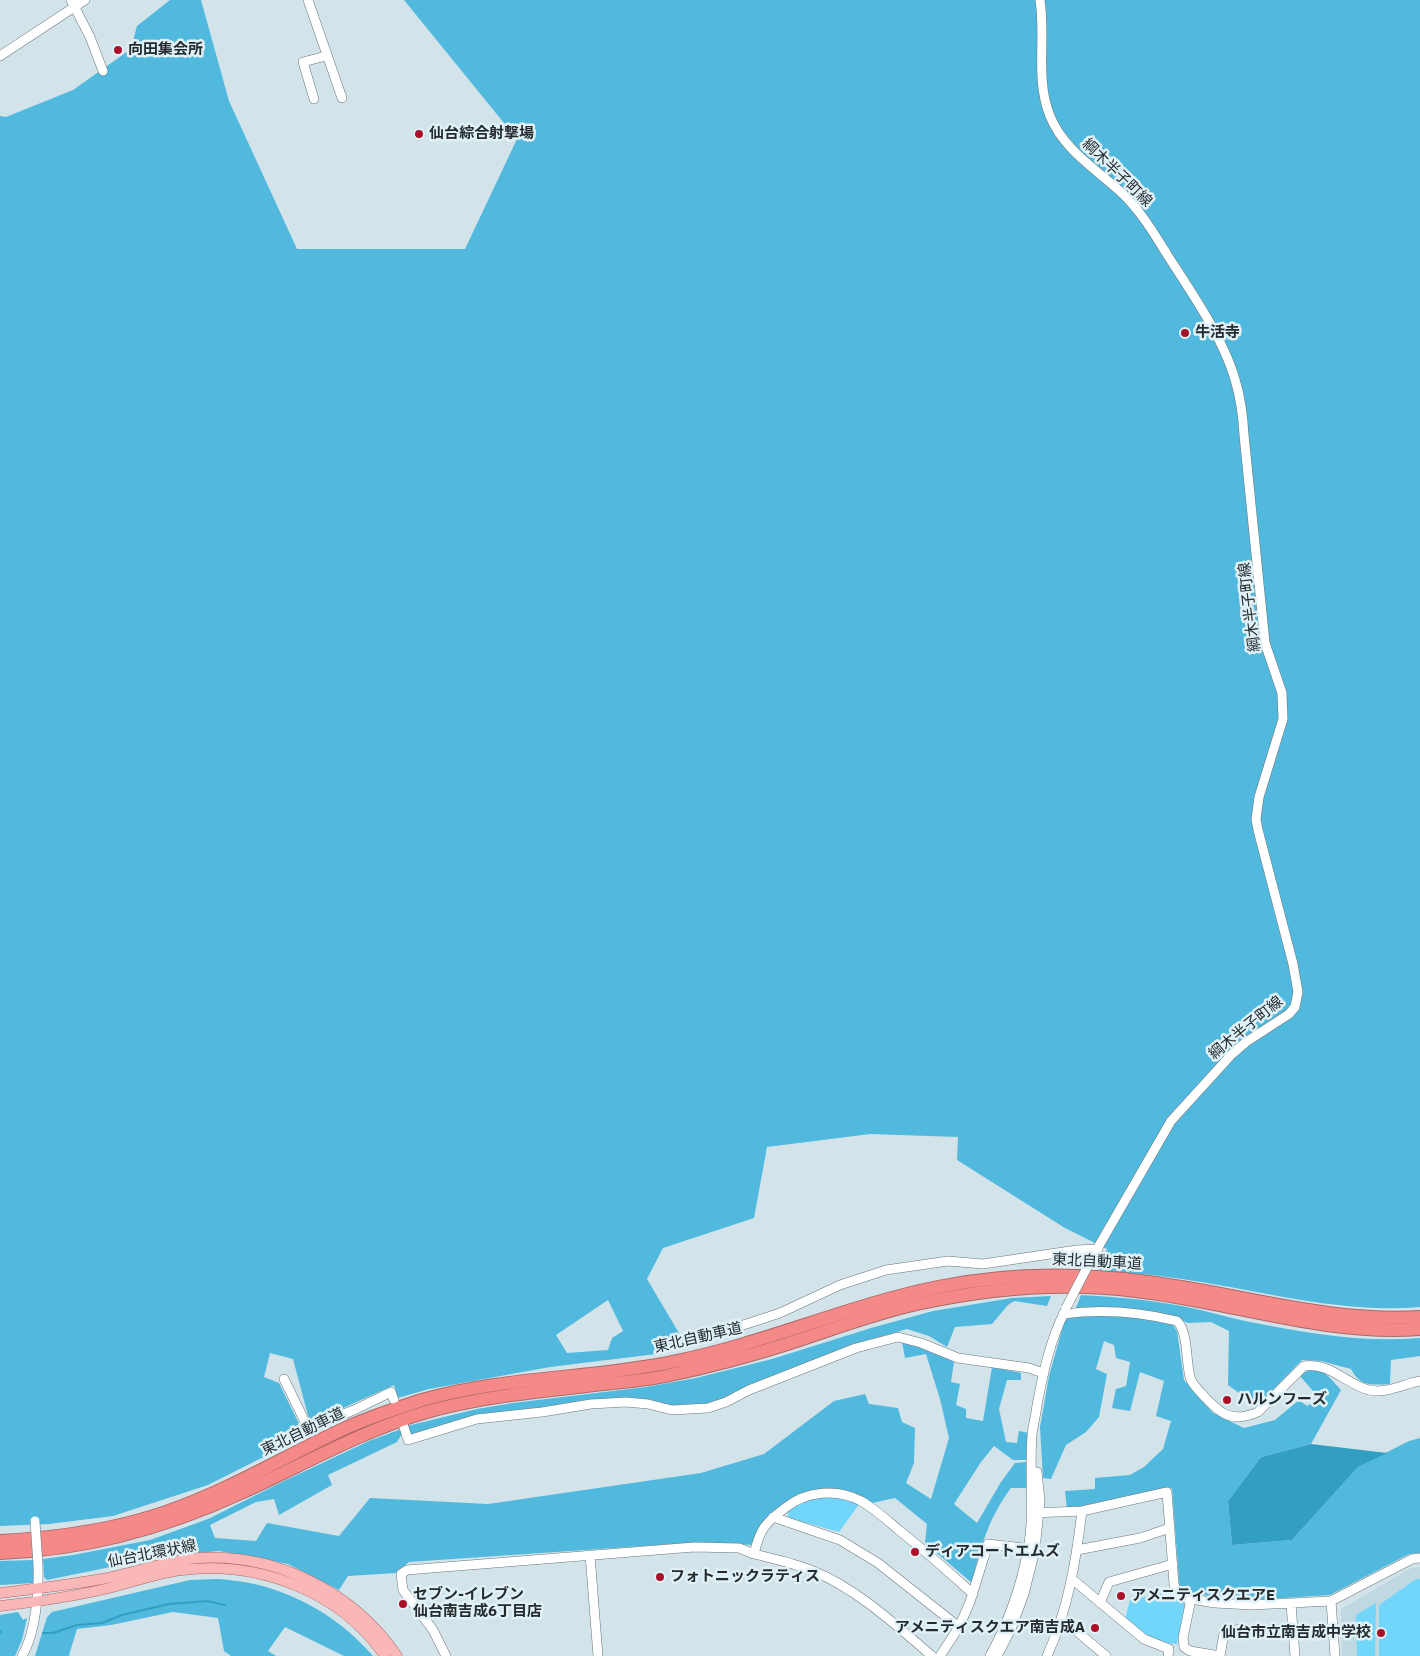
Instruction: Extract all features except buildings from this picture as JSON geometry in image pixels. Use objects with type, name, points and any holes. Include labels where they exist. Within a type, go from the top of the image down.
[{"type":"highway","name":"東北自動車道","points":[[0,1541],[77,1533],[167,1512],[249,1476],[340,1430],[369,1418],[424,1400],[508,1384],[616,1371],[679,1361],[764,1339],[908,1294],[969,1281],[1016,1277],[1093,1276],[1149,1282],[1354,1317],[1420,1317]]},
{"type":"highway","name":"東北自動車道","points":[[0,1553],[85,1544],[124,1536],[172,1521],[241,1494],[348,1441],[423,1413],[509,1396],[676,1374],[781,1346],[908,1306],[1000,1290],[1061,1287],[1127,1290],[1182,1298],[1329,1326],[1393,1330],[1420,1329]]},
{"type":"main road","name":"仙台北環状線","points":[[0,1593],[103,1578],[184,1560],[217,1558],[258,1563],[305,1578],[347,1602],[371,1624],[397,1656]]},
{"type":"main road","name":"仙台北環状線","points":[[0,1606],[102,1590],[181,1570],[224,1568],[243,1570],[281,1580],[319,1597],[352,1619],[366,1632],[385,1656]]},
{"type":"street","points":[[0,56],[73,3],[85,0]]},
{"type":"street","points":[[308,0],[342,98]]},
{"type":"street","name":"綱木半子町線","points":[[1032,1549],[1036,1513],[1032,1434],[1043,1373],[1064,1311],[1171,1121],[1232,1054],[1246,1042],[1293,1010],[1298,992],[1293,964],[1256,819],[1259,797],[1283,719],[1282,693],[1265,643],[1241,401],[1236,381],[1223,349],[1201,308],[1143,218],[1124,195],[1070,147],[1056,129],[1050,116],[1042,72],[1040,0]]},
{"type":"street","points":[[73,3],[103,70]]},
{"type":"street","points":[[314,99],[303,62],[326,56]]},
{"type":"street","points":[[731,1329],[780,1313],[840,1285],[886,1270],[948,1261],[983,1264],[1077,1250],[1096,1252]]},
{"type":"street","points":[[1064,1311],[1152,1315],[1177,1320],[1183,1328],[1190,1380],[1223,1414],[1236,1418],[1248,1417],[1258,1412],[1304,1366],[1312,1364],[1322,1366],[1368,1390],[1374,1391],[1420,1382]]},
{"type":"street","points":[[404,1427],[408,1440],[477,1419],[542,1412],[591,1404],[626,1402],[648,1404],[672,1410],[708,1408],[856,1348],[898,1338],[916,1341],[958,1358],[1029,1368],[1043,1373]]},
{"type":"street","points":[[284,1379],[308,1428],[354,1410],[392,1392],[394,1400]]},
{"type":"street","points":[[754,1554],[758,1535],[773,1517],[790,1504],[819,1492],[839,1494],[860,1500],[946,1568],[973,1594]]},
{"type":"street","points":[[1036,1513],[1082,1511],[1167,1492],[1174,1584],[1177,1594],[1191,1599],[1216,1603],[1252,1605],[1331,1601],[1412,1559],[1420,1558]]},
{"type":"street","points":[[1048,1656],[1072,1580],[1082,1511]]},
{"type":"street","points":[[773,1517],[840,1540],[854,1548],[878,1563],[959,1627]]},
{"type":"street","points":[[22,1656],[31,1634],[38,1601],[35,1521]]},
{"type":"street","points":[[1077,1550],[1140,1538],[1170,1528]]},
{"type":"street","points":[[940,1656],[959,1627],[973,1594],[988,1544],[1032,1549]]},
{"type":"street","points":[[446,1656],[433,1630],[403,1590],[401,1574],[407,1570],[694,1547],[739,1548],[814,1571],[839,1584],[885,1615],[932,1656]]},
{"type":"street","points":[[990,1656],[1006,1626],[1032,1549]]},
{"type":"street","points":[[997,1656],[1012,1629],[1024,1594],[1032,1549]]},
{"type":"street","points":[[590,1555],[598,1656]]},
{"type":"street","points":[[1100,1602],[1109,1582],[1173,1564]]},
{"type":"street","points":[[1072,1580],[1144,1639],[1169,1649],[1168,1656]]},
{"type":"street","points":[[1191,1599],[1183,1638],[1184,1646],[1190,1651],[1220,1656],[1224,1633],[1239,1629],[1293,1629]]},
{"type":"street","points":[[1331,1601],[1335,1656]]},
{"type":"street","points":[[1292,1604],[1295,1656]]},
{"type":"street","points":[[1061,1618],[1106,1656]]},
{"type":"shaded area","points":[[170,0],[201,0],[229,101],[297,249],[465,249],[517,139],[404,0],[1420,0],[1420,1307],[1358,1307],[1327,1304],[1156,1275],[1099,1270],[1107,1249],[1065,1228],[957,1160],[958,1137],[870,1134],[767,1147],[754,1218],[663,1248],[647,1279],[686,1345],[656,1354],[550,1367],[429,1389],[398,1398],[394,1385],[310,1423],[293,1359],[270,1353],[264,1377],[279,1383],[305,1436],[208,1485],[113,1516],[49,1524],[0,1526],[0,116],[6,117],[73,90],[131,49],[137,26]],"holes":[[[608,1300],[623,1331],[612,1338],[608,1350],[567,1353],[556,1335]]]},
{"type":"shaded area","points":[[1081,1295],[1128,1298],[1164,1303],[1250,1322],[1335,1336],[1377,1339],[1420,1338],[1420,1356],[1391,1360],[1390,1384],[1378,1385],[1363,1382],[1358,1379],[1351,1369],[1321,1361],[1302,1360],[1257,1406],[1228,1385],[1229,1331],[1211,1322],[1188,1323],[1168,1314],[1075,1310]]},
{"type":"shaded area","points":[[1051,1296],[1047,1306],[1014,1301],[1008,1305],[992,1324],[955,1327],[947,1347],[929,1336],[907,1329],[854,1345],[713,1403],[674,1408],[657,1404],[554,1408],[415,1435],[409,1434],[407,1426],[477,1409],[513,1403],[646,1387],[696,1378],[772,1359],[933,1311],[1012,1298]]},
{"type":"shaded area","points":[[1086,1314],[1155,1319],[1172,1324],[1177,1331],[1184,1380],[1213,1413],[1244,1428],[1275,1420],[1299,1400],[1307,1406],[1319,1398],[1300,1376],[1306,1371],[1318,1370],[1323,1372],[1341,1390],[1311,1444],[1261,1457],[1228,1501],[1232,1545],[1292,1540],[1358,1467],[1409,1441],[1420,1438],[1420,1553],[1409,1554],[1330,1595],[1253,1600],[1180,1593],[1172,1488],[1067,1510],[1065,1491],[1095,1489],[1095,1478],[1130,1475],[1144,1467],[1163,1449],[1171,1421],[1156,1416],[1164,1381],[1140,1372],[1130,1411],[1112,1408],[1116,1389],[1126,1386],[1130,1362],[1116,1358],[1114,1345],[1104,1341],[1096,1369],[1107,1374],[1099,1417],[1086,1432],[1066,1445],[1051,1479],[1043,1478],[1040,1427],[1049,1376],[1065,1319]]},
{"type":"shaded area","points":[[902,1342],[924,1347],[954,1362],[951,1382],[960,1384],[956,1405],[966,1409],[966,1418],[983,1421],[992,1367],[1021,1373],[1021,1380],[1007,1380],[999,1409],[1006,1442],[1017,1443],[1019,1431],[1029,1433],[1027,1460],[1013,1460],[994,1446],[981,1462],[954,1504],[977,1523],[1001,1482],[1015,1463],[1026,1462],[1026,1488],[1011,1488],[1003,1499],[982,1545],[972,1583],[925,1543],[927,1524],[895,1498],[872,1503],[861,1496],[819,1489],[793,1499],[769,1515],[751,1545],[703,1542],[409,1562],[396,1573],[348,1576],[339,1590],[288,1564],[219,1551],[159,1557],[47,1580],[44,1577],[43,1559],[150,1540],[208,1519],[369,1441],[401,1429],[402,1434],[397,1442],[328,1475],[332,1485],[279,1515],[274,1499],[256,1502],[210,1525],[215,1538],[256,1541],[267,1523],[339,1536],[370,1498],[488,1504],[701,1473],[764,1454],[834,1401],[865,1394],[869,1404],[898,1408],[902,1422],[915,1428],[914,1463],[906,1483],[931,1499],[949,1438],[940,1399],[926,1354],[905,1358]]},
{"type":"shaded area","points":[[1311,1444],[1387,1453],[1358,1467],[1292,1540],[1232,1545],[1228,1501],[1261,1457]]},
{"type":"shaded area","points":[[830,1495],[860,1503],[839,1532],[789,1518],[787,1511],[797,1505],[813,1498]]},
{"type":"shaded area","points":[[33,1560],[33,1583],[0,1585],[0,1561]]},
{"type":"shaded area","name":"仙台市立南吉成中学校","points":[[1420,1567],[1420,1656],[1342,1656],[1341,1609],[1411,1568]]},
{"type":"shaded area","points":[[219,1579],[250,1583],[289,1595],[308,1604],[343,1627],[373,1656],[344,1656],[285,1627],[268,1651],[276,1656],[231,1656],[224,1651],[218,1618],[173,1612],[111,1625],[77,1629],[70,1656],[35,1656],[47,1617],[52,1612],[190,1580]]},
{"type":"shaded area","points":[[1416,1579],[1420,1579],[1420,1656],[1379,1656],[1379,1605]]},
{"type":"shaded area","points":[[1173,1591],[1177,1598],[1185,1605],[1177,1644],[1156,1640],[1125,1619],[1130,1600]]},
{"type":"shaded area","points":[[1376,1603],[1375,1656],[1357,1656],[1356,1615]]},
{"type":"shaded area","points":[[18,1612],[23,1620],[27,1618],[22,1640],[15,1656],[0,1656],[0,1615]]},
{"type":"waterway","points":[[43,1633],[53,1633],[77,1625],[102,1623],[122,1615],[169,1604],[207,1601],[225,1605]]},
{"type":"place","name":"向田集会所","points":[[118,50]]},
{"type":"place","name":"仙台綜合射撃場","points":[[419,134]]},
{"type":"place","name":"牛活寺","points":[[1185,333]]},
{"type":"place","name":"ハルンフーズ","points":[[1227,1400]]},
{"type":"place","name":"ディアコートエムズ","points":[[915,1552]]},
{"type":"place","name":"フォトニックラティス","points":[[660,1577]]},
{"type":"place","name":"アメニティスクエアE","points":[[1121,1596]]},
{"type":"place","name":"セブン-イレブン 仙台南吉成6丁目店","points":[[403,1604]]},
{"type":"place","name":"アメニティスクエア南吉成A","points":[[1095,1628]]},
{"type":"place","name":"仙台市立南吉成中学校","points":[[1381,1633]]}]
